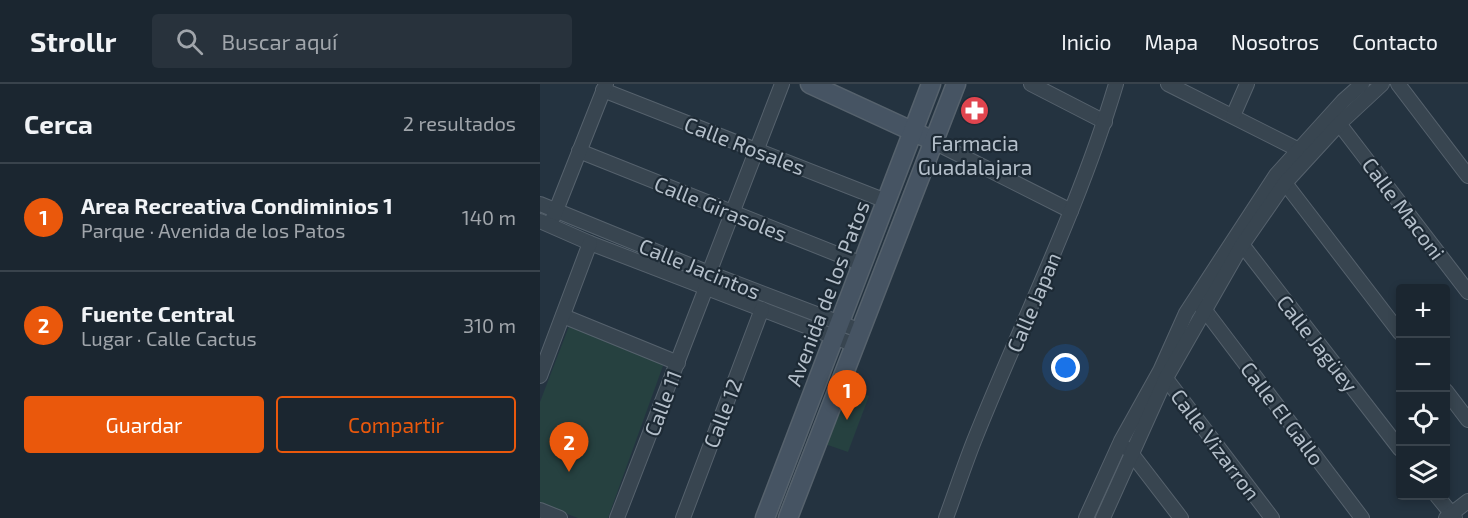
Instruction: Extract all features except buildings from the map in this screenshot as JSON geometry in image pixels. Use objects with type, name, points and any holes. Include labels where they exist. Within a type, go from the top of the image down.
[{"type":"street","points":[[709,273],[782,84]]},
{"type":"street","points":[[810,84],[914,131],[1071,211]]},
{"type":"street","name":"Avenida de los Patos","points":[[765,518],[932,84]]},
{"type":"street","points":[[788,518],[956,84]]},
{"type":"street","points":[[1031,84],[1105,122]]},
{"type":"street","name":"Calle Japan","points":[[946,518],[975,437],[1071,211],[1105,122],[1116,84]]},
{"type":"street","points":[[1168,84],[1304,153]]},
{"type":"street","points":[[1233,116],[1247,84]]},
{"type":"street","points":[[1086,518],[1121,441],[1163,374],[1199,305],[1239,241],[1280,179],[1336,119],[1362,84]]},
{"type":"street","points":[[1336,119],[1382,84]]},
{"type":"street","points":[[1398,84],[1468,176]]},
{"type":"street","points":[[545,223],[556,210],[604,87]]},
{"type":"street","name":"Calle Rosales","points":[[604,87],[886,201]]},
{"type":"street","name":"Calle Maconi","points":[[1336,119],[1468,292]]},
{"type":"street","name":"Calle Girasoles","points":[[579,151],[862,264]]},
{"type":"street","points":[[1280,179],[1396,327]]},
{"type":"street","name":"Calle Jacintos","points":[[540,204],[709,273],[858,338]]},
{"type":"street","name":"Calle Jacintos","points":[[545,223],[590,243],[762,309],[837,330]]},
{"type":"street","name":"Calle Jagüey","points":[[1239,241],[1399,446]]},
{"type":"street","points":[[540,376],[590,243]]},
{"type":"street","name":"Calle 11","points":[[617,518],[706,288]]},
{"type":"street","name":"Calle El Gallo","points":[[1199,305],[1362,518]]},
{"type":"street","name":"Calle 12","points":[[683,518],[762,309]]},
{"type":"street","points":[[563,316],[678,363]]},
{"type":"street","points":[[1103,518],[1132,454],[1163,374]]},
{"type":"street","name":"Calle Vizarron","points":[[1163,374],[1272,518]]},
{"type":"street","points":[[1447,392],[1468,420]]},
{"type":"street","points":[[1121,441],[1181,518]]},
{"type":"street","points":[[1440,500],[1451,517],[1468,501]]},
{"type":"street","points":[[540,510],[555,517]]},
{"type":"green space","points":[[569,326],[664,363],[608,518],[578,518],[540,504],[540,402]]},
{"type":"green space","points":[[847,387],[869,396],[848,452],[825,444]]},
{"type":"place","name":"Farmacia Guadalajara","points":[[975,111]]},
{"type":"place","name":"Area Recreativa Condiminios 1","points":[[847,420]]},
{"type":"place","name":"Fuente Central","points":[[569,472]]}]
